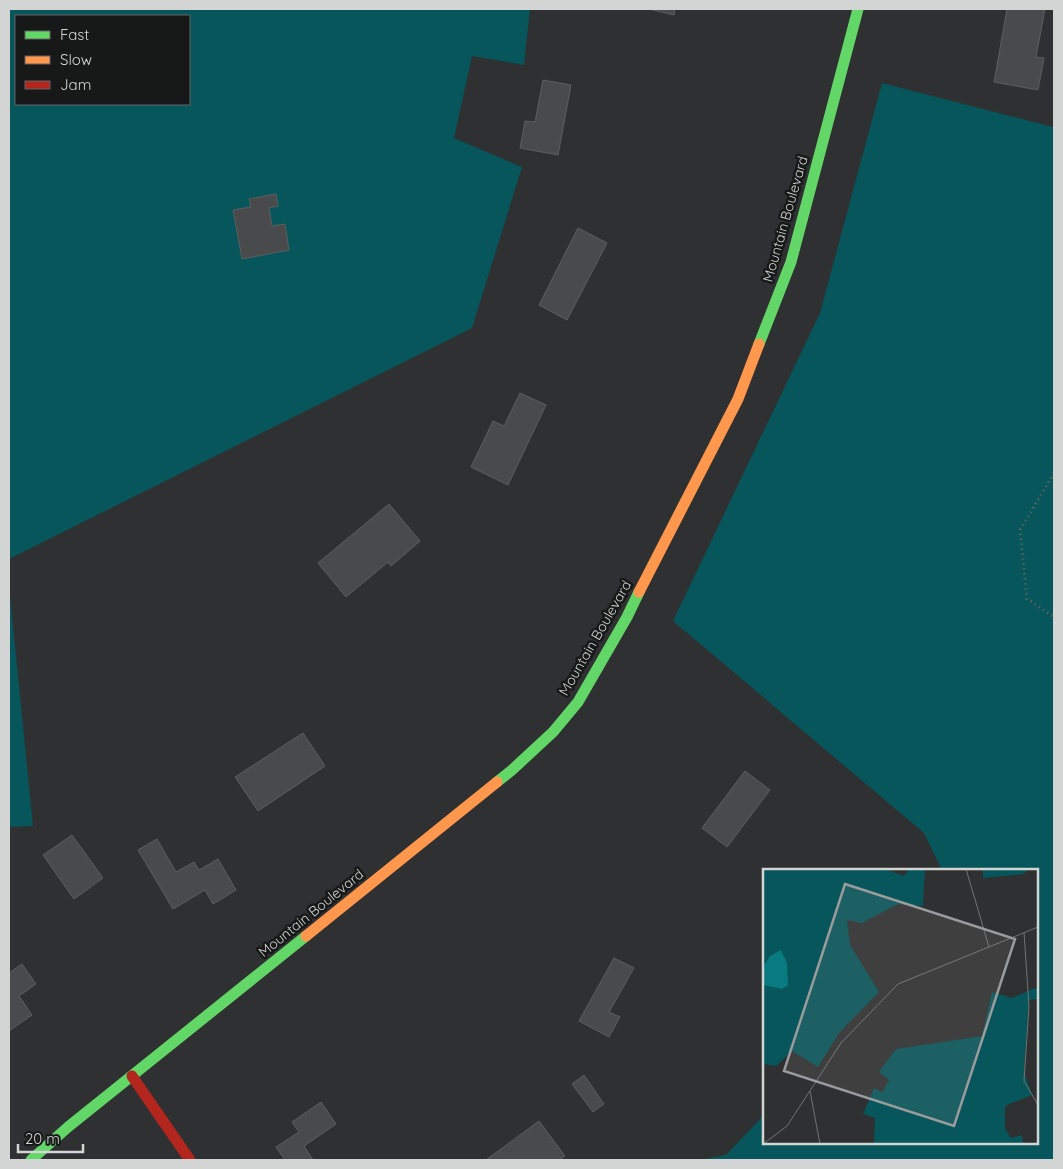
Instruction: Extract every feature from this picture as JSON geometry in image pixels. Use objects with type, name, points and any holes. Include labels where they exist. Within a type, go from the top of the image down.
[{"type":"street","name":"Mountain Boulevard","points":[[31,1160],[132,1076],[512,770],[553,732],[578,702],[626,617],[738,399],[791,262],[858,9]]},
{"type":"street","points":[[132,1076],[190,1160]]},
{"type":"path","points":[[1054,473],[1020,530],[1027,599],[1054,617]]},
{"type":"shaded area","points":[[9,9],[530,9],[524,65],[472,56],[454,138],[522,167],[472,328],[9,559]]},
{"type":"shaded area","points":[[882,83],[1054,126],[1054,1160],[699,1160],[726,1155],[763,1116],[763,1144],[1038,1144],[1038,869],[942,869],[924,833],[673,621],[820,313]]},
{"type":"shaded area","points":[[9,586],[33,826],[9,827]]},
{"type":"building","points":[[649,9],[675,9],[674,15]]},
{"type":"building","points":[[1007,9],[1045,9],[1036,57],[1044,58],[1038,90],[994,82]]},
{"type":"building","points":[[543,80],[571,85],[558,155],[520,148],[525,121],[535,122]]},
{"type":"building","points":[[276,194],[278,206],[269,208],[272,226],[285,224],[289,250],[242,259],[233,210],[251,207],[249,199]]},
{"type":"building","points":[[578,228],[607,243],[567,320],[539,305]]},
{"type":"building","points":[[520,393],[546,405],[508,485],[471,467],[493,421],[504,426]]},
{"type":"building","points":[[389,504],[420,541],[391,566],[388,562],[346,597],[318,563]]},
{"type":"building","points":[[303,733],[325,766],[258,811],[235,777]]},
{"type":"building","points":[[745,771],[770,790],[727,847],[702,828]]},
{"type":"building","points":[[72,835],[103,878],[74,899],[43,855]]},
{"type":"building","points":[[157,839],[176,872],[194,862],[199,870],[218,859],[236,890],[213,904],[205,890],[173,909],[138,850]]},
{"type":"building","points":[[614,958],[634,968],[609,1012],[620,1017],[609,1037],[579,1021]]},
{"type":"building","points":[[22,964],[36,984],[19,996],[32,1015],[9,1031],[9,973]]},
{"type":"building","points":[[584,1075],[604,1104],[593,1112],[572,1084]]},
{"type":"building","points":[[321,1102],[336,1124],[304,1146],[313,1160],[285,1160],[276,1147],[299,1132],[292,1122]]},
{"type":"building","points":[[539,1121],[565,1156],[559,1160],[486,1160]]},
{"type":"traffic: fast","points":[[759,344],[791,262],[858,9]]},
{"type":"traffic: fast","points":[[497,782],[553,732],[578,702],[627,617],[639,592]]},
{"type":"traffic: fast","points":[[31,1160],[68,1127],[306,936]]},
{"type":"traffic: slow","points":[[639,592],[738,399],[759,344]]},
{"type":"traffic: slow","points":[[306,936],[497,782]]},
{"type":"traffic: jam","points":[[132,1076],[190,1160]]}]
